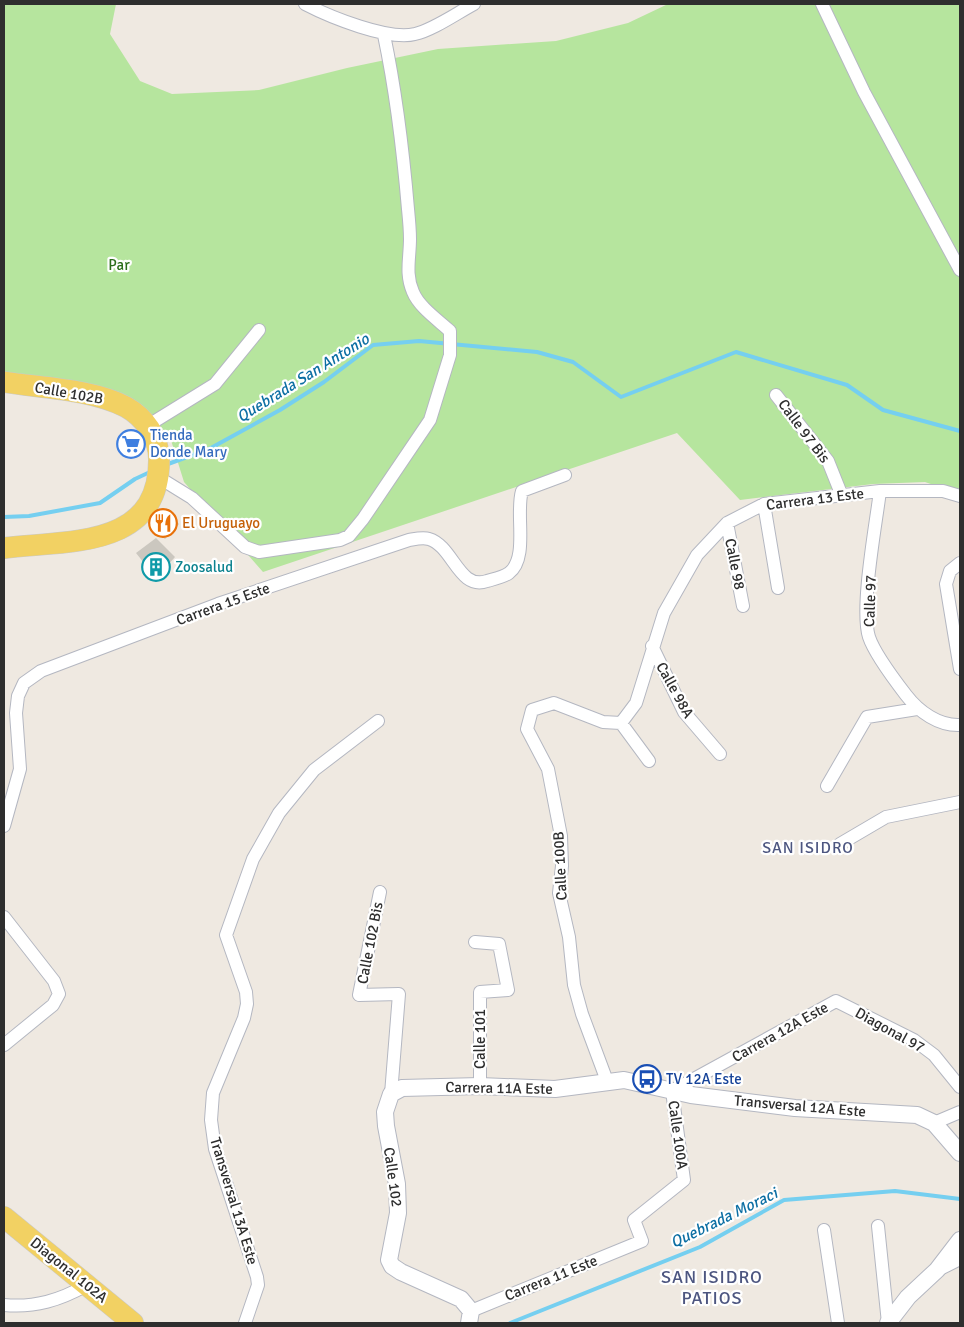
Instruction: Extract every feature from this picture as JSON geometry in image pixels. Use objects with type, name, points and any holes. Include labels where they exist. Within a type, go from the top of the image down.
[{"type":"main road","name":"Calle 102B","points":[[4,382],[103,398],[132,411],[147,426]]},
{"type":"main road","points":[[4,548],[89,538],[123,529],[139,517],[148,505],[158,477],[157,443],[147,426]]},
{"type":"main road","name":"Diagonal 102A","points":[[4,1217],[133,1323]]},
{"type":"street","points":[[308,4],[384,34],[399,36],[416,34],[474,4]]},
{"type":"street","points":[[822,4],[864,92],[960,270]]},
{"type":"street","points":[[158,477],[192,498],[245,547],[259,552],[340,540],[355,530],[430,420],[450,355],[450,331],[430,314],[414,294],[410,282],[407,262],[410,241],[404,169],[399,122],[384,34]]},
{"type":"street","points":[[147,426],[215,384],[260,330]]},
{"type":"street","name":"Calle 97 Bis","points":[[776,395],[828,461],[842,496]]},
{"type":"street","name":"Carrera 15 Este","points":[[4,826],[20,769],[16,713],[18,696],[24,684],[41,671],[218,604],[409,540],[428,538],[442,547],[465,576],[473,582],[482,583],[509,574],[520,554],[522,491],[565,475]]},
{"type":"street","name":"Carrera 13 Este","points":[[621,723],[636,704],[652,646],[664,613],[697,555],[727,523],[764,504],[880,491],[943,490],[960,496]]},
{"type":"street","name":"Calle 97","points":[[880,491],[867,600],[869,636],[898,684],[916,709],[948,726],[960,725]]},
{"type":"street","points":[[764,504],[778,588]]},
{"type":"street","name":"Calle 98","points":[[727,523],[743,606]]},
{"type":"street","points":[[960,563],[950,571],[946,584],[960,669]]},
{"type":"street","name":"Calle 98A","points":[[652,646],[684,712],[720,754]]},
{"type":"street","name":"Calle 100B","points":[[608,1081],[582,1014],[574,985],[569,937],[559,893],[562,866],[561,836],[548,769],[527,729],[532,710],[554,703],[603,722],[621,723]]},
{"type":"street","points":[[827,786],[867,717],[916,709]]},
{"type":"street","name":"Transversal 13A Este","points":[[245,1323],[258,1285],[257,1277],[215,1149],[211,1120],[213,1094],[244,1018],[247,1004],[246,992],[226,935],[253,859],[279,813],[314,770],[378,721]]},
{"type":"street","points":[[621,723],[649,761]]},
{"type":"street","points":[[840,844],[886,817],[960,802]]},
{"type":"street","name":"Calle 102 Bis","points":[[380,892],[360,995],[399,994]]},
{"type":"street","points":[[4,917],[54,981],[58,994],[53,1006],[4,1045]]},
{"type":"street","name":"Calle 101","points":[[475,942],[499,944],[508,990],[480,992],[480,1086]]},
{"type":"street","name":"Calle 102","points":[[399,994],[391,1094],[385,1112],[396,1184],[398,1213],[389,1260],[392,1266],[401,1272],[461,1299],[470,1317]]},
{"type":"street","name":"Diagonal 97","points":[[836,1001],[914,1040],[934,1055],[960,1087]]},
{"type":"street","name":"Carrera 12A Este","points":[[672,1091],[836,1001]]},
{"type":"street","name":"Transversal 12A Este","points":[[608,1081],[634,1080],[672,1091],[795,1108],[917,1115],[934,1123]]},
{"type":"street","name":"Carrera 11A Este","points":[[391,1094],[407,1087],[480,1086],[555,1089],[582,1087],[608,1081]]},
{"type":"street","name":"Calle 100A","points":[[642,1240],[634,1220],[684,1180],[672,1091]]},
{"type":"street","points":[[960,1112],[934,1123],[960,1153]]},
{"type":"street","points":[[878,1226],[888,1323]]},
{"type":"street","points":[[824,1230],[838,1323]]},
{"type":"street","name":"Carrera 11 Este","points":[[470,1317],[642,1240]]},
{"type":"street","points":[[888,1323],[908,1296],[937,1270],[960,1240]]},
{"type":"street","points":[[937,1270],[960,1259]]},
{"type":"street","points":[[4,1305],[22,1307],[39,1305],[66,1297],[87,1285]]},
{"type":"green space","name":"Par","points":[[4,4],[116,4],[110,34],[140,81],[172,94],[259,90],[347,68],[438,49],[556,41],[628,23],[668,4],[960,4],[960,494],[925,482],[873,484],[740,500],[677,433],[263,572],[184,482],[170,437],[148,413],[4,376]]},
{"type":"building","name":"El Uruguayo","points":[[162,508],[179,524],[165,539],[148,523]]},
{"type":"building","name":"Zoosalud","points":[[156,538],[175,557],[156,578],[136,553]]},
{"type":"waterway","name":"Quebrada San Antonio","points":[[168,464],[209,449],[280,410],[324,382],[373,345],[419,341],[537,352],[573,362],[621,397],[736,352],[847,385],[883,410],[960,431]]},
{"type":"waterway","name":"Quebrada San Antonio","points":[[4,517],[29,516],[100,503],[135,479],[150,472]]},
{"type":"waterway","name":"Quebrada Moraci","points":[[510,1323],[700,1247],[784,1200],[895,1191],[960,1199]]},
{"type":"place","name":"Tienda Donde Mary","points":[[131,444]]},
{"type":"place","name":"El Uruguayo","points":[[163,523]]},
{"type":"place","name":"Zoosalud","points":[[156,567]]},
{"type":"place","name":"TV 12A Este","points":[[647,1079]]},
{"type":"district","name":"SAN ISIDRO","points":[[808,848]]},
{"type":"district","name":"SAN ISIDRO PATIOS","points":[[712,1287]]}]
